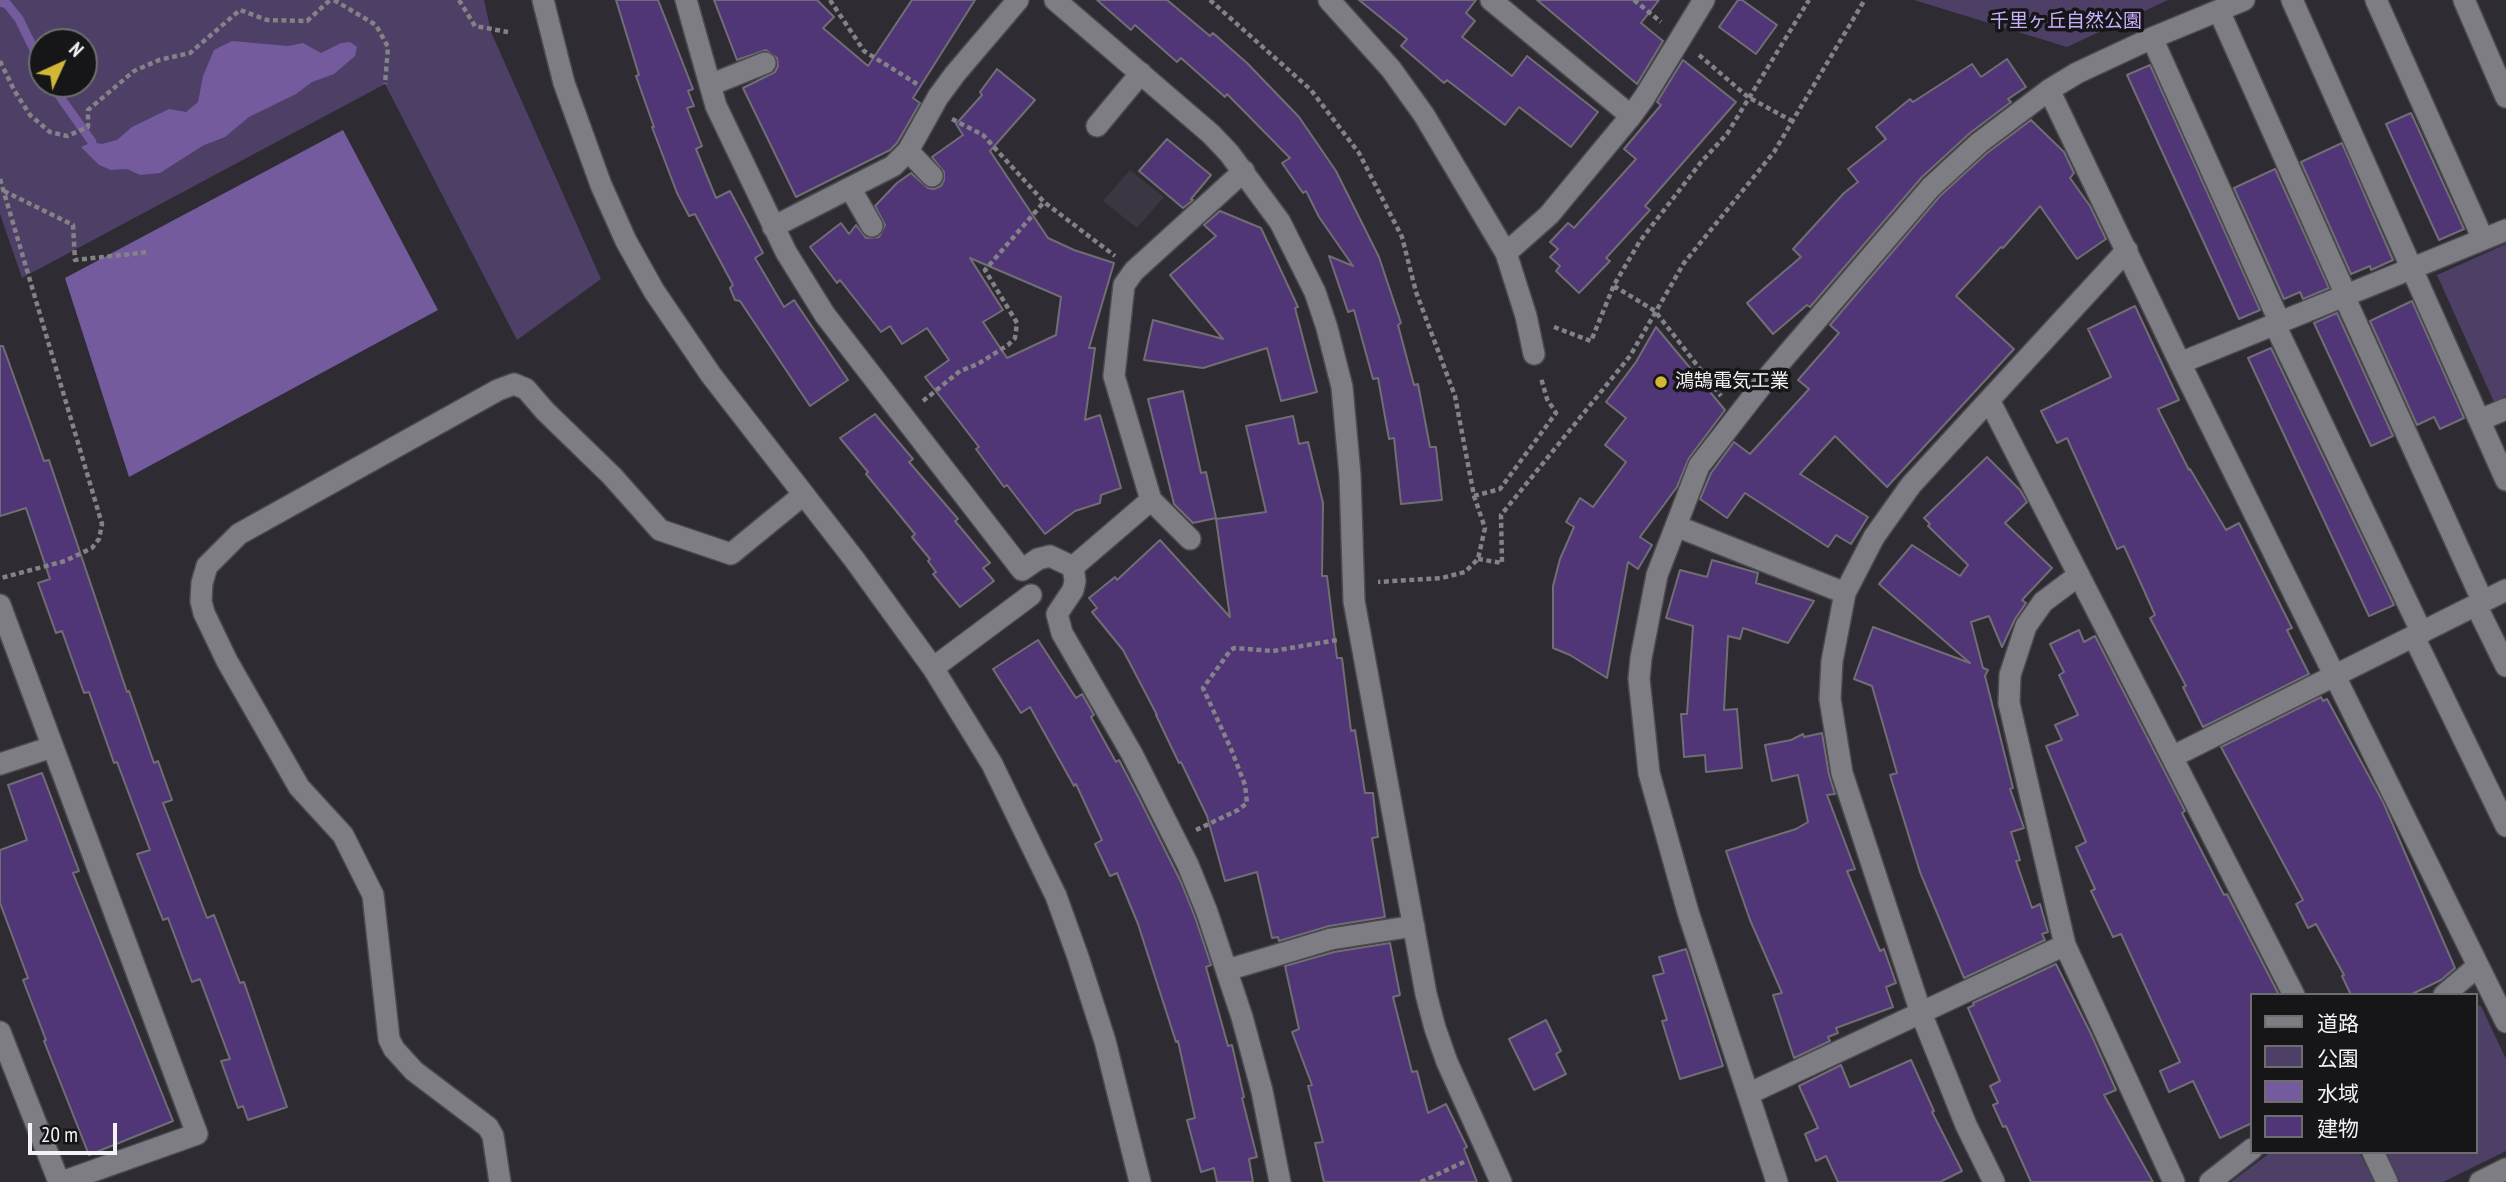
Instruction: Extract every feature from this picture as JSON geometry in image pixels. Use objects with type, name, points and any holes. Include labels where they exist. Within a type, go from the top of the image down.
[{"type":"street","points":[[543,0],[565,83],[601,186],[626,241],[654,291],[689,344],[854,559],[933,668],[992,764],[1056,896],[1078,957],[1105,1041],[1140,1182]]},
{"type":"street","points":[[686,0],[716,106],[786,252],[825,315],[1022,570],[1023,581],[1031,595],[1057,614],[1062,633],[1132,754],[1176,840],[1207,912],[1227,970],[1262,1091],[1280,1182]]},
{"type":"street","points":[[773,227],[893,166],[908,150],[935,103],[1018,0]]},
{"type":"street","points":[[1055,0],[1211,134],[1244,171],[1280,222],[1315,292],[1342,387],[1350,474],[1353,583],[1360,636],[1435,1028],[1447,1062],[1501,1182]]},
{"type":"street","points":[[1329,0],[1391,69],[1418,106],[1506,253],[1526,316],[1534,354]]},
{"type":"street","points":[[1492,0],[1631,116]]},
{"type":"street","points":[[1506,253],[1549,215],[1631,116],[1704,0]]},
{"type":"street","points":[[1777,1182],[1688,912],[1649,773],[1639,680],[1641,658],[1657,575],[1699,467],[1736,416],[1931,187],[1979,143],[2049,90],[2077,73],[2151,38],[2244,0]]},
{"type":"street","points":[[2292,0],[2506,480]]},
{"type":"street","points":[[2376,0],[2483,239]]},
{"type":"street","points":[[2464,0],[2506,97]]},
{"type":"street","points":[[2219,11],[2506,666]]},
{"type":"street","points":[[2151,38],[2277,324],[2506,826]]},
{"type":"street","points":[[710,85],[765,63]]},
{"type":"street","points":[[1097,126],[1141,73]]},
{"type":"street","points":[[2049,90],[2180,363],[2478,966],[2499,990],[2506,1022]]},
{"type":"street","points":[[908,150],[932,176]]},
{"type":"street","points":[[1189,539],[1151,500],[1114,376],[1124,285],[1134,271],[1244,171]]},
{"type":"street","points":[[850,188],[872,226]]},
{"type":"street","points":[[2180,363],[2506,230]]},
{"type":"street","points":[[1994,1182],[1966,1125],[1921,1013],[1842,773],[1830,699],[1832,661],[1846,593],[1874,537],[1911,485],[2127,250]]},
{"type":"street","points":[[500,1182],[493,1136],[488,1127],[414,1070],[394,1049],[389,1039],[373,895],[343,835],[299,787],[227,661],[201,601],[207,566],[239,534],[498,390],[514,384],[526,389],[612,476],[660,530],[731,554],[803,495]]},
{"type":"street","points":[[1989,400],[2293,993]]},
{"type":"street","points":[[2480,420],[2506,409]]},
{"type":"street","points":[[1073,567],[1151,500]]},
{"type":"street","points":[[1676,526],[1846,593]]},
{"type":"street","points":[[1022,570],[1038,559],[1050,556],[1073,567]]},
{"type":"street","points":[[1057,614],[1073,590],[1073,567]]},
{"type":"street","points":[[2079,575],[2043,601],[2026,626],[2010,675],[2009,703],[2065,945],[2174,1182]]},
{"type":"street","points":[[2172,757],[2506,590]]},
{"type":"street","points":[[933,668],[1031,595]]},
{"type":"street","points":[[0,605],[197,1134],[61,1182],[0,1032]]},
{"type":"street","points":[[0,764],[52,747]]},
{"type":"street","points":[[1227,970],[1331,939],[1414,926]]},
{"type":"street","points":[[1748,1094],[2065,945]]},
{"type":"street","points":[[2446,993],[2478,966]]},
{"type":"street","points":[[2210,1182],[2250,1151]]},
{"type":"street","points":[[2374,1154],[2387,1182]]},
{"type":"street","points":[[2480,1182],[2506,1169]]},
{"type":"path","points":[[0,61],[14,90],[30,114],[50,132],[67,136],[88,127],[88,110],[134,71],[159,60],[190,53],[240,10],[267,20],[307,21],[332,0],[376,25],[388,47],[385,84]]},
{"type":"path","points":[[459,0],[475,26],[508,32]]},
{"type":"path","points":[[830,0],[864,51],[983,135],[1044,202],[1134,271]]},
{"type":"path","points":[[1210,0],[1311,90],[1359,153],[1402,237],[1416,292],[1455,396],[1474,496],[1485,528],[1478,559],[1465,572],[1442,578],[1353,583]]},
{"type":"path","points":[[1634,0],[1748,97],[1792,121]]},
{"type":"path","points":[[1526,316],[1591,341],[1614,285],[1640,242],[1702,161],[1727,134],[1809,0]]},
{"type":"path","points":[[1478,559],[1502,563],[1501,515],[1630,356],[1684,263],[1773,152],[1864,1]]},
{"type":"path","points":[[0,179],[102,524],[99,539],[92,548],[65,561],[0,579]]},
{"type":"path","points":[[4,191],[73,225],[75,260],[149,252]]},
{"type":"path","points":[[902,418],[960,371],[1008,345],[1015,338],[1017,323],[985,270],[1044,202]]},
{"type":"path","points":[[1614,285],[1656,311],[1736,416]]},
{"type":"path","points":[[1474,496],[1500,489],[1556,413],[1547,399]]},
{"type":"path","points":[[1176,840],[1247,803],[1245,785],[1236,761],[1203,688],[1230,651],[1234,648],[1273,651],[1360,636]]},
{"type":"path","points":[[1421,1182],[1487,1152]]},
{"type":"shaded area","points":[[1130,170],[1164,197],[1137,228],[1103,201]]},
{"type":"green space","points":[[0,0],[484,0],[491,32],[601,279],[517,340],[385,84],[22,278],[0,214]]},
{"type":"green space","name":"千里ヶ丘自然公園","points":[[1914,0],[2168,0],[2067,47]]},
{"type":"green space","points":[[2506,244],[2506,396],[2494,402],[2437,275]]},
{"type":"green space","points":[[2478,1005],[2481,1006],[2506,1059],[2506,1151],[2443,1182],[2400,1182],[2387,1154],[2478,1154]]},
{"type":"green space","points":[[2268,1154],[2360,1154],[2375,1182],[2231,1182]]},
{"type":"water","points":[[232,41],[288,46],[303,43],[321,53],[341,43],[350,42],[357,47],[355,56],[334,74],[312,82],[296,94],[249,117],[225,137],[204,145],[160,173],[140,175],[127,169],[111,170],[99,165],[81,147],[92,142],[102,144],[117,140],[132,127],[169,109],[186,112],[198,102],[203,76],[214,50]]},
{"type":"water","points":[[343,130],[438,310],[129,477],[65,278]]},
{"type":"building","points":[[616,0],[658,0],[693,89],[688,91],[694,106],[687,108],[702,146],[696,149],[716,198],[730,191],[763,253],[755,258],[784,307],[794,300],[848,380],[810,406],[740,301],[735,300],[730,288],[733,285],[695,214],[689,216],[677,193],[652,127]]},
{"type":"building","points":[[714,0],[817,0],[834,17],[823,28],[868,66],[912,0],[975,0],[913,98],[920,103],[897,143],[890,150],[796,197],[743,88],[775,72],[778,66],[777,58],[766,50],[737,60]]},
{"type":"building","points":[[1097,0],[1167,0],[1210,36],[1213,33],[1247,63],[1299,117],[1336,171],[1379,257],[1401,323],[1398,325],[1414,385],[1418,384],[1430,447],[1436,447],[1442,500],[1401,504],[1394,438],[1389,439],[1378,378],[1373,379],[1354,310],[1348,312],[1329,256],[1353,266],[1319,217],[1306,191],[1303,193],[1282,163],[1290,158],[1227,94],[1225,97],[1181,58],[1177,62],[1135,25],[1131,30]]},
{"type":"building","points":[[1359,0],[1476,0],[1466,13],[1475,21],[1462,37],[1512,76],[1527,56],[1598,112],[1571,147],[1519,107],[1505,125],[1447,80],[1444,83],[1401,46],[1407,39]]},
{"type":"building","points":[[1537,0],[1659,0],[1641,23],[1663,41],[1637,84]]},
{"type":"building","points":[[1738,0],[1742,0],[1777,25],[1756,54],[1719,27]]},
{"type":"building","points":[[2007,59],[2026,87],[2008,99],[2011,102],[1970,133],[1922,177],[1810,307],[1807,305],[1773,334],[1747,303],[1801,257],[1793,249],[1844,193],[1858,182],[1848,169],[1886,139],[1876,127],[1910,99],[1913,102],[1972,64],[1981,77]]},
{"type":"building","points":[[1683,60],[1736,102],[1645,206],[1650,210],[1606,258],[1610,261],[1579,293],[1556,271],[1560,266],[1550,257],[1558,249],[1550,242],[1568,223],[1574,228],[1636,159],[1624,149],[1661,105],[1657,102]]},
{"type":"building","points":[[2150,65],[2260,310],[2239,319],[2127,75]]},
{"type":"building","points":[[997,69],[1035,100],[990,151],[1048,238],[1114,263],[1089,348],[1095,348],[1085,420],[1100,415],[1121,488],[1101,495],[1100,503],[1075,511],[1045,534],[1007,485],[1004,487],[976,449],[979,447],[925,377],[949,360],[927,328],[902,344],[890,326],[881,332],[840,280],[837,283],[810,247],[841,223],[849,234],[856,225],[866,238],[879,237],[885,225],[875,206],[911,173],[928,188],[941,186],[944,172],[932,157],[963,135],[956,124],[982,95],[980,92]],"holes":[[[970,258],[1061,297],[1056,335],[1007,358],[983,322],[1003,310]]]},
{"type":"building","points":[[2411,113],[2464,229],[2439,240],[2386,124]]},
{"type":"building","points":[[2031,120],[2064,152],[2074,173],[2070,178],[2090,206],[2106,239],[2077,259],[2040,206],[1956,296],[2014,349],[1887,487],[1835,436],[1800,474],[1868,517],[1851,544],[1836,535],[1828,547],[1745,493],[1727,518],[1700,499],[1711,473],[1734,442],[1750,454],[1809,389],[1798,380],[1839,333],[1830,325],[1940,196],[1987,153]]},
{"type":"building","points":[[1167,139],[1211,175],[1191,199],[1193,200],[1183,208],[1139,171]]},
{"type":"building","points":[[2342,143],[2393,260],[2371,270],[2370,266],[2351,274],[2301,162]]},
{"type":"building","points":[[2275,169],[2329,288],[2303,299],[2300,292],[2284,299],[2234,188]]},
{"type":"building","points":[[1220,211],[1261,228],[1298,307],[1295,308],[1317,392],[1281,401],[1267,348],[1203,368],[1144,360],[1153,320],[1223,339],[1170,275],[1216,236],[1204,225]]},
{"type":"building","points":[[2412,301],[2464,418],[2440,429],[2434,417],[2417,425],[2370,321]]},
{"type":"building","points":[[2135,306],[2179,400],[2158,409],[2189,470],[2226,530],[2239,523],[2292,628],[2287,630],[2309,674],[2203,727],[2183,687],[2186,686],[2150,618],[2155,615],[2124,546],[2117,549],[2067,438],[2057,443],[2041,411],[2111,377],[2088,329]]},
{"type":"building","points":[[2337,313],[2393,436],[2371,446],[2314,323]]},
{"type":"building","points":[[1656,327],[1725,410],[1689,458],[1677,487],[1640,537],[1652,545],[1638,569],[1628,562],[1607,678],[1570,655],[1553,648],[1553,586],[1560,559],[1574,527],[1566,522],[1580,498],[1593,507],[1626,462],[1605,445],[1626,418],[1606,402],[1636,362]]},
{"type":"building","points":[[0,346],[3,346],[44,461],[49,460],[127,692],[129,691],[154,763],[158,761],[172,800],[163,803],[207,918],[214,915],[240,983],[244,982],[287,1107],[248,1120],[243,1106],[238,1108],[221,1061],[230,1059],[200,979],[192,982],[168,918],[163,920],[137,854],[150,850],[117,762],[114,763],[89,692],[84,693],[62,631],[56,633],[38,583],[50,579],[26,508],[0,516]]},
{"type":"building","points":[[2271,348],[2394,605],[2369,616],[2248,358]]},
{"type":"building","points":[[1183,391],[1201,473],[1206,472],[1216,518],[1193,523],[1174,504],[1148,399]]},
{"type":"building","points":[[875,414],[913,459],[909,462],[958,519],[955,521],[990,563],[983,568],[994,581],[960,607],[933,574],[936,572],[928,561],[930,559],[912,537],[915,534],[840,438]]},
{"type":"building","points":[[1293,416],[1299,444],[1308,442],[1323,503],[1322,576],[1327,576],[1337,658],[1342,658],[1351,731],[1355,730],[1365,793],[1373,793],[1378,837],[1372,838],[1385,917],[1329,926],[1279,941],[1278,937],[1272,938],[1257,872],[1225,881],[1207,816],[1123,650],[1092,612],[1097,608],[1089,598],[1115,577],[1117,580],[1160,540],[1230,617],[1216,519],[1266,512],[1246,426]]},
{"type":"building","points":[[1987,457],[2020,490],[2027,502],[2005,523],[2052,568],[2022,600],[2026,603],[2002,647],[1989,616],[1971,622],[1983,668],[1988,670],[1985,676],[2013,788],[2010,789],[2024,828],[2011,832],[2020,860],[2016,861],[2032,908],[2040,904],[2048,932],[2042,934],[2045,940],[1964,978],[1920,872],[1890,775],[1897,773],[1872,686],[1854,679],[1873,627],[1970,663],[1879,584],[1912,545],[1960,576],[1968,565],[1928,526],[1930,524],[1924,518]]},
{"type":"building","points":[[1712,560],[1758,573],[1756,583],[1814,601],[1788,643],[1743,628],[1740,639],[1728,636],[1724,710],[1737,709],[1742,768],[1706,772],[1705,755],[1684,757],[1681,714],[1687,714],[1693,626],[1666,618],[1680,570],[1707,577]]},
{"type":"building","points":[[2079,630],[2084,642],[2095,636],[2185,811],[2182,813],[2224,895],[2227,894],[2278,993],[2250,993],[2250,1124],[2220,1138],[2193,1081],[2169,1092],[2160,1071],[2180,1062],[2121,934],[2113,937],[2091,891],[2095,889],[2076,847],[2086,842],[2046,746],[2062,740],[2055,725],[2078,715],[2059,675],[2064,672],[2050,644]]},
{"type":"building","points":[[1038,640],[1076,698],[1082,694],[1094,715],[1091,717],[1116,762],[1119,760],[1139,798],[1181,882],[1195,917],[1211,965],[1206,967],[1228,1046],[1232,1045],[1244,1097],[1242,1098],[1257,1157],[1249,1159],[1253,1182],[1217,1182],[1214,1168],[1201,1172],[1187,1120],[1195,1118],[1178,1041],[1176,1042],[1138,924],[1117,873],[1110,876],[1095,844],[1102,840],[1076,784],[1074,786],[1030,707],[1021,713],[993,669]]},
{"type":"building","points":[[2321,697],[2323,701],[2327,699],[2383,802],[2455,968],[2441,980],[2414,993],[2350,993],[2342,976],[2344,975],[2316,924],[2308,928],[2296,904],[2303,900],[2221,747]]},
{"type":"building","points":[[1822,733],[1835,794],[1827,795],[1855,869],[1847,871],[1880,951],[1884,949],[1896,983],[1886,987],[1893,1007],[1836,1028],[1838,1033],[1828,1037],[1830,1041],[1794,1058],[1773,995],[1782,993],[1750,920],[1726,851],[1796,829],[1808,822],[1798,775],[1772,781],[1765,745],[1791,740],[1803,734],[1804,737]]},
{"type":"building","points":[[42,773],[79,871],[73,873],[173,1121],[89,1155],[44,1041],[46,1040],[23,980],[28,978],[0,903],[0,850],[27,840],[8,785]]},
{"type":"building","points":[[1390,943],[1400,995],[1393,997],[1412,1072],[1417,1071],[1428,1113],[1446,1104],[1467,1147],[1464,1149],[1477,1182],[1324,1182],[1315,1143],[1323,1142],[1308,1086],[1312,1085],[1292,1032],[1299,1029],[1285,966],[1334,952]]},
{"type":"building","points":[[1686,949],[1723,1066],[1680,1079],[1662,1021],[1667,1020],[1653,976],[1664,973],[1659,957]]},
{"type":"building","points":[[2056,964],[2116,1090],[2104,1095],[2153,1182],[2031,1182],[2006,1126],[2003,1127],[1993,1105],[1998,1103],[1990,1086],[2000,1081],[1968,1008],[1974,1005],[1973,1003]]},
{"type":"building","points":[[1546,1020],[1561,1051],[1556,1054],[1566,1074],[1534,1090],[1509,1039]]},
{"type":"building","points":[[1911,1060],[1934,1111],[1932,1112],[1962,1171],[1940,1182],[1838,1182],[1826,1156],[1816,1161],[1805,1134],[1818,1128],[1799,1086],[1841,1065],[1850,1087]]},
{"type":"waterway","points":[[0,2],[7,4],[19,19],[28,37]]},
{"type":"waterway","points":[[61,98],[92,142]]},
{"type":"place","name":"鴻鵠電気工業","points":[[1661,382]]}]
